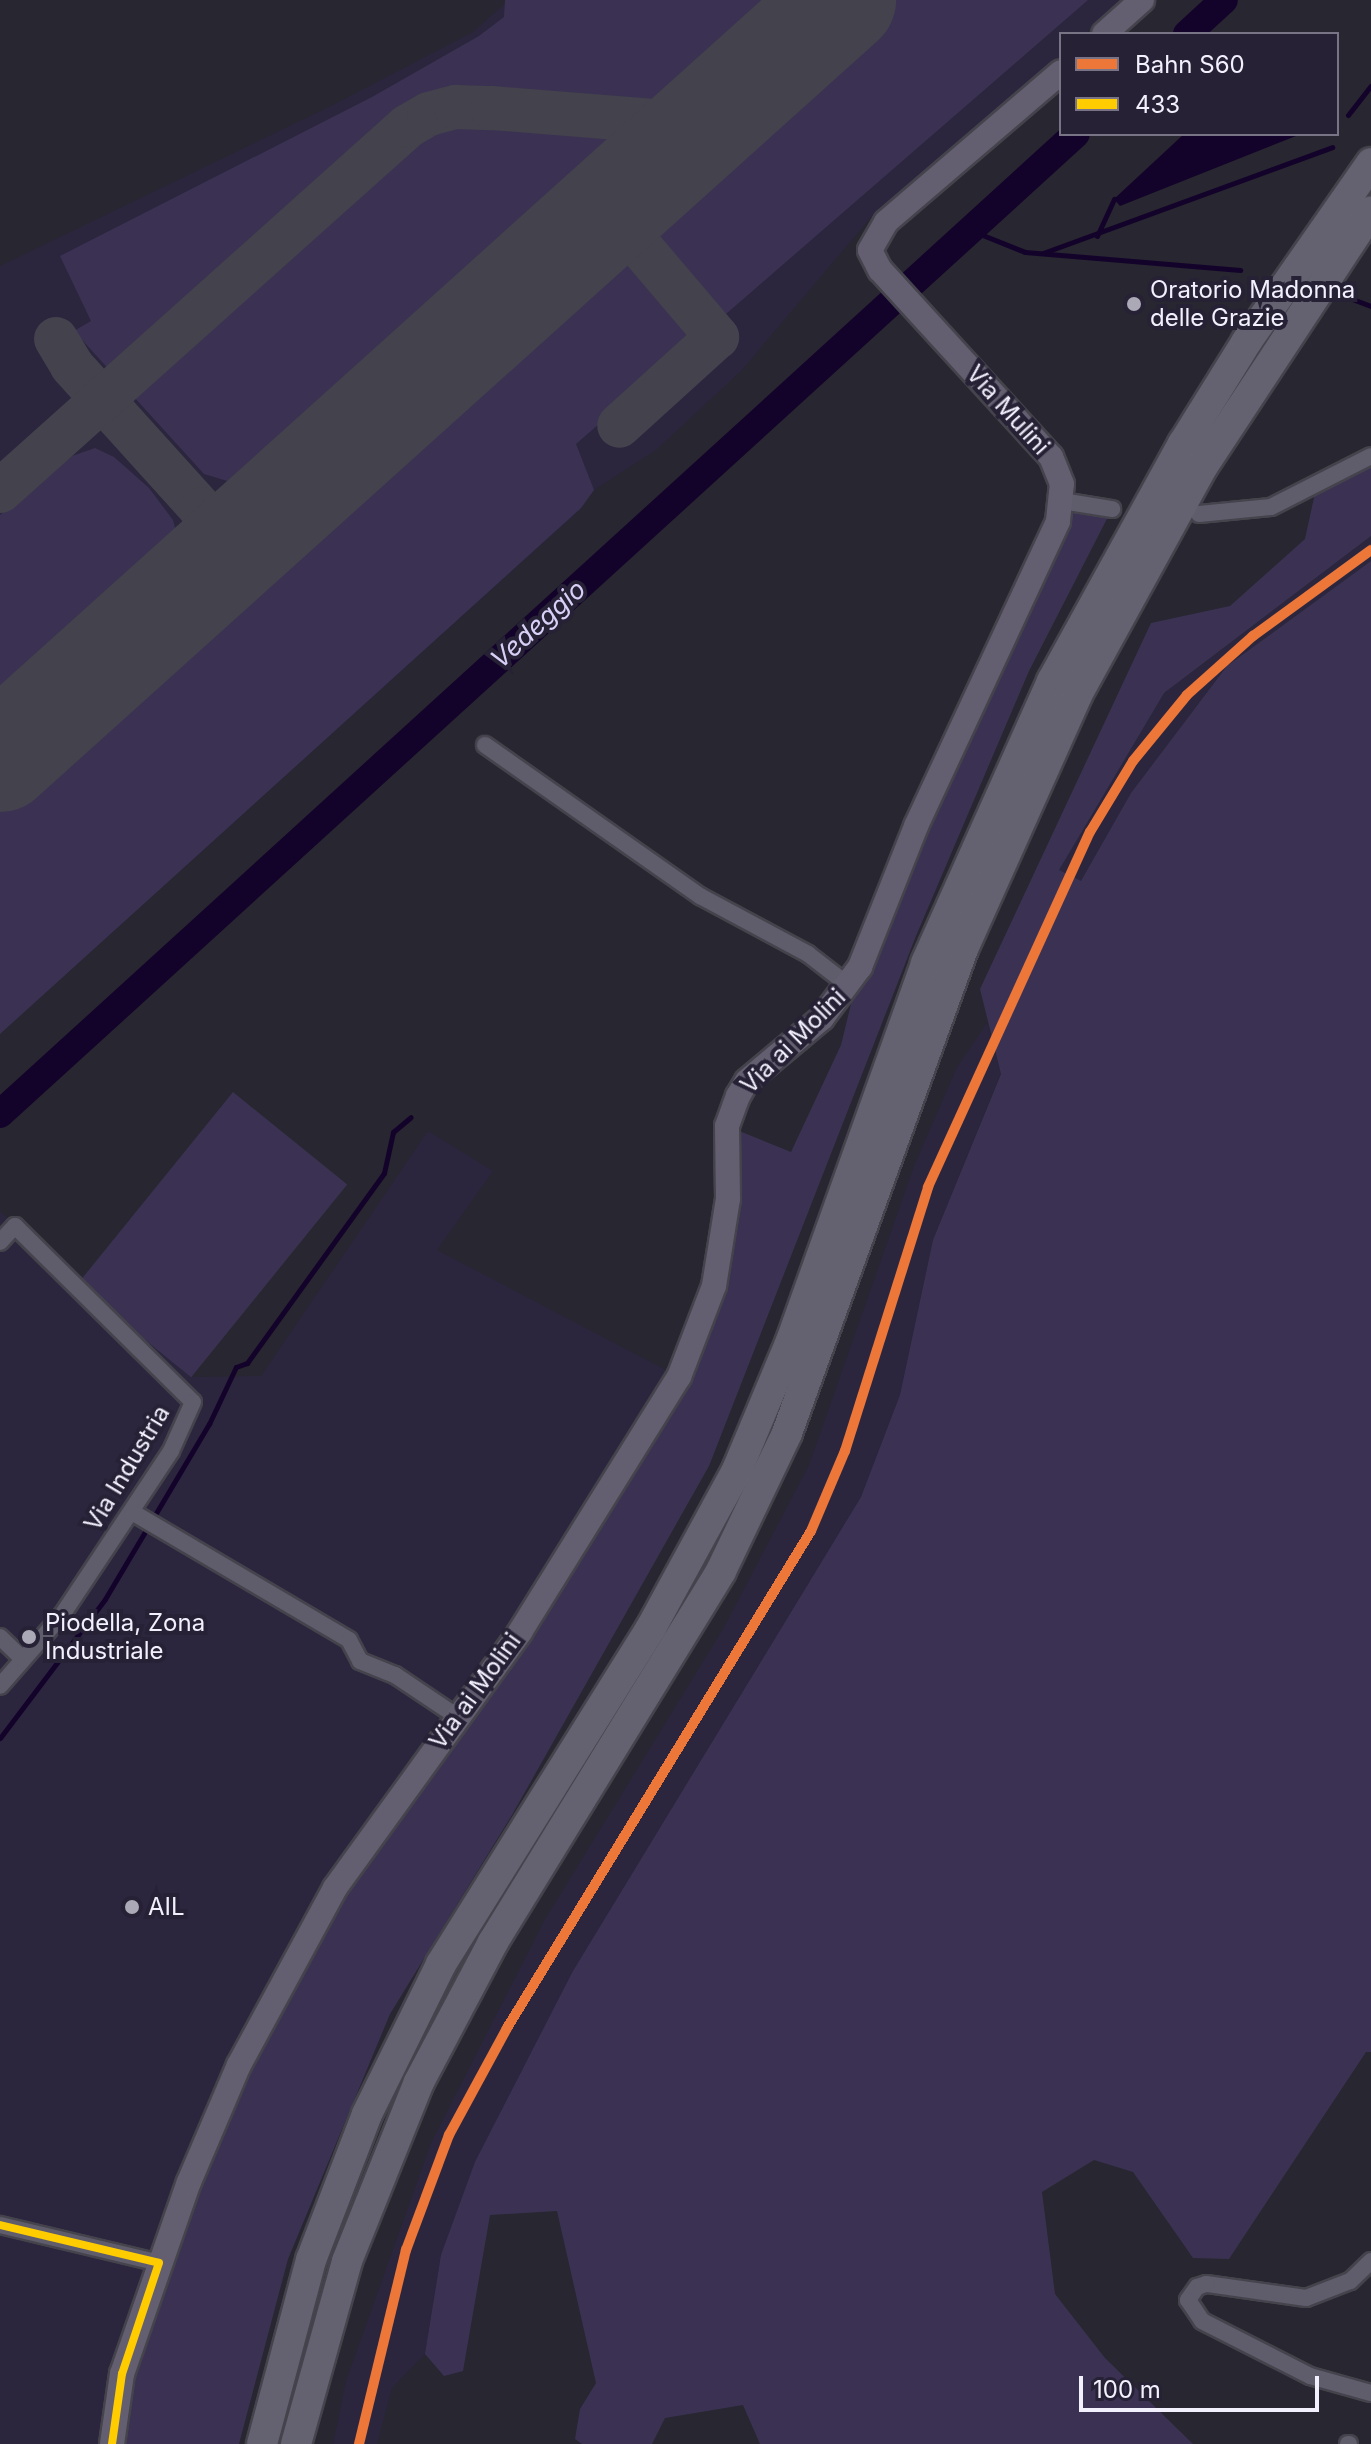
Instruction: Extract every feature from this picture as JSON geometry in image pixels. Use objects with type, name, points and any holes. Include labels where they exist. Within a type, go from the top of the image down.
[{"type":"highway","points":[[262,2444],[311,2260],[392,2060],[488,1884],[651,1628],[737,1470],[791,1341],[926,963],[1002,783],[1133,529],[1247,341],[1371,163]]},
{"type":"highway","points":[[296,2444],[347,2261],[419,2082],[493,1942],[721,1571],[776,1457],[843,1289],[963,949],[1071,708],[1203,466],[1371,211]]},
{"type":"street","points":[[1106,32],[1142,0]]},
{"type":"street","name":"Via Mulini","points":[[854,976],[916,826],[1054,530],[1062,501],[1060,475],[1051,457],[871,255],[871,241],[886,222],[1059,74]]},
{"type":"street","points":[[1199,514],[1271,507],[1371,456]]},
{"type":"street","points":[[1062,501],[1112,509]]},
{"type":"street","points":[[485,745],[700,896],[854,976]]},
{"type":"street","name":"Via ai Molini","points":[[112,2444],[122,2374],[159,2263],[239,2065],[335,1888],[456,1716],[520,1632],[679,1377],[699,1336],[714,1286],[728,1199],[727,1126],[738,1096],[747,1081],[822,1018],[854,976]]},
{"type":"street","name":"Via Industria","points":[[0,1242],[15,1226],[193,1402],[171,1451],[132,1512],[62,1615],[0,1686]]},
{"type":"street","points":[[132,1512],[349,1640],[360,1661],[395,1675],[456,1716]]},
{"type":"street","points":[[0,1637],[23,1659]]},
{"type":"street","points":[[0,2225],[159,2263]]},
{"type":"street","points":[[1371,2261],[1350,2281],[1306,2298],[1206,2284],[1197,2287],[1188,2300],[1202,2321],[1310,2376],[1371,2393]]},
{"type":"shaded area","points":[[505,0],[782,0],[259,473],[231,482],[204,474],[74,331],[91,321],[60,256],[372,97],[479,36],[504,17]]},
{"type":"shaded area","points":[[509,0],[1123,0],[1087,32],[1059,32],[1059,58],[921,181],[872,216],[742,370],[656,450],[594,490],[581,509],[0,1034],[0,266],[335,104],[473,32]]},
{"type":"shaded area","points":[[892,0],[1088,0],[719,320],[658,248],[656,214]]},
{"type":"shaded area","points":[[1182,136],[1296,136],[1120,206],[1114,199]]},
{"type":"shaded area","points":[[610,255],[645,262],[701,329],[699,337],[576,444],[594,490],[581,508],[0,1034],[0,807]]},
{"type":"shaded area","points":[[95,448],[114,457],[149,488],[173,520],[178,539],[166,558],[0,708],[0,515],[72,456]]},
{"type":"shaded area","points":[[1371,465],[1371,536],[1164,693],[1059,870],[1081,881],[1131,793],[1227,666],[1371,561],[1371,2052],[1366,2052],[1229,2259],[1193,2258],[1133,2172],[1094,2160],[1042,2192],[1055,2294],[1105,2358],[1193,2444],[760,2444],[743,2405],[665,2418],[652,2444],[582,2444],[575,2439],[580,2409],[596,2383],[557,2211],[490,2215],[463,2371],[444,2376],[425,2354],[441,2255],[475,2162],[573,1971],[861,1497],[900,1395],[933,1240],[1001,1074],[980,989],[1151,623],[1230,606],[1305,539],[1315,493]]},
{"type":"shaded area","points":[[1062,501],[1112,509],[1029,671],[916,936],[709,1466],[512,1815],[390,2014],[288,2259],[239,2444],[112,2444],[122,2374],[239,2065],[699,1336],[727,1126],[791,1152],[841,1045],[860,967]]},
{"type":"shaded area","points":[[1371,536],[1371,561],[1227,666],[1131,793],[1081,882],[1058,871],[1164,693]]},
{"type":"shaded area","points":[[987,1023],[1001,1073],[933,1240],[900,1395],[861,1497],[573,1971],[441,2255],[425,2354],[392,2388],[377,2444],[333,2444],[346,2381],[431,2143],[544,1921],[723,1629],[809,1465],[914,1166],[957,1067]]},
{"type":"shaded area","points":[[233,1092],[347,1185],[191,1377],[77,1285]]},
{"type":"shaded area","points":[[428,1131],[493,1171],[437,1250],[679,1377],[112,2444],[0,2444],[0,1211],[78,1285],[193,1377],[261,1376]]},
{"type":"waterway","name":"Vedeggio","points":[[1189,32],[1224,0]]},
{"type":"waterway","points":[[1348,115],[1371,86]]},
{"type":"waterway","name":"Vedeggio","points":[[0,1114],[1074,136]]},
{"type":"waterway","points":[[1043,253],[1332,147]]},
{"type":"waterway","points":[[1097,236],[1114,199]]},
{"type":"waterway","points":[[970,230],[1025,252],[1240,270]]},
{"type":"waterway","points":[[1331,291],[1371,306]]},
{"type":"waterway","points":[[0,1738],[105,1599],[209,1424],[236,1367],[247,1363],[384,1173],[393,1132],[411,1117]]},
{"type":"taxiway","points":[[0,491],[408,126],[429,114],[456,107],[492,108],[703,125]]},
{"type":"taxiway","points":[[609,210],[717,337],[619,426]]},
{"type":"taxiway","points":[[56,339],[72,366],[201,509]]},
{"type":"taxiway","points":[[191,585],[212,549],[212,532],[201,509],[214,519],[240,524],[281,503]]},
{"type":"runway","points":[[0,758],[842,0]]},
{"type":"rail line","name":"S60","points":[[359,2444],[406,2250],[449,2135],[507,2028],[811,1531],[845,1451],[928,1187],[1090,832],[1133,761],[1187,695],[1253,636],[1371,550]]},
{"type":"transit line","name":"433","points":[[0,2225],[159,2263]]},
{"type":"transit line","name":"433","points":[[112,2444],[122,2374],[159,2263]]},
{"type":"place","name":"Oratorio Madonna delle Grazie","points":[[1134,304]]},
{"type":"place","name":"Piodella, Zona Industriale","points":[[29,1637]]},
{"type":"place","name":"AIL","points":[[132,1907]]}]
